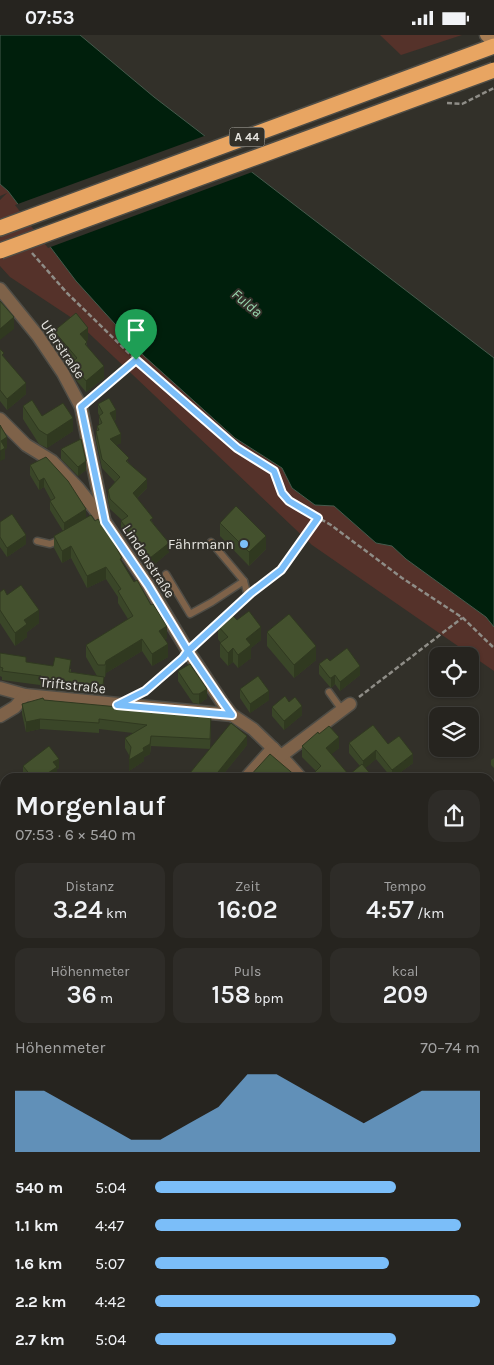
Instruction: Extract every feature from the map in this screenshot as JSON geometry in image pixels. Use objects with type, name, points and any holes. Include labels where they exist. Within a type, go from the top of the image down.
[{"type":"highway","name":"A 44","points":[[0,227],[494,45]]},
{"type":"highway","name":"A 44","points":[[0,251],[494,70]]},
{"type":"street","points":[[486,35],[494,45]]},
{"type":"street","name":"Uferstraße","points":[[0,289],[38,336],[63,373],[81,407],[99,519]]},
{"type":"street","name":"Lindenstraße","points":[[0,419],[26,445],[52,461],[78,488],[148,585],[188,651],[232,715]]},
{"type":"street","name":"Triftstraße","points":[[0,689],[25,695],[232,715]]},
{"type":"street","points":[[0,716],[15,707],[25,695]]},
{"type":"street","points":[[252,773],[277,752],[346,707]]},
{"type":"street","points":[[232,715],[254,729],[296,773]]},
{"type":"lane","points":[[37,541],[50,544],[55,543],[70,534]]},
{"type":"lane","points":[[188,651],[250,594],[244,581],[211,542]]},
{"type":"lane","points":[[166,575],[190,614],[244,581]]},
{"type":"lane","points":[[329,691],[346,707]]},
{"type":"path","points":[[30,250],[67,293],[136,360],[237,448],[274,471],[282,493],[289,501],[331,525],[402,578],[462,618],[494,648]]},
{"type":"path","points":[[81,407],[136,360]]},
{"type":"path","points":[[250,594],[281,570],[318,518]]},
{"type":"path","points":[[346,707],[462,618]]},
{"type":"path","points":[[138,694],[145,691],[183,658],[188,651]]},
{"type":"shaded area","points":[[380,35],[462,35],[401,55]]},
{"type":"shaded area","points":[[0,184],[8,191],[76,281],[144,356],[235,438],[282,468],[292,488],[315,505],[334,506],[376,543],[392,546],[406,559],[486,617],[494,627],[494,671],[479,661],[479,647],[459,647],[312,545],[75,320],[10,277],[0,266],[0,200],[7,193],[0,196]]},
{"type":"water","name":"Fulda","points":[[0,35],[80,35],[154,97],[494,358],[494,627],[486,617],[406,559],[392,546],[376,543],[334,506],[315,505],[292,488],[282,468],[235,438],[144,356],[76,281],[8,191],[0,184]]},
{"type":"pier","points":[[207,135],[255,171],[48,248],[15,205]]},
{"type":"building","points":[[0,301],[14,317],[0,329]]},
{"type":"building","points":[[76,313],[88,328],[80,334],[87,342],[85,344],[104,366],[86,381],[72,362],[77,358],[54,331]]},
{"type":"building","points":[[0,349],[4,353],[2,355],[26,383],[7,399],[0,390]]},
{"type":"building","points":[[109,398],[116,410],[110,413],[121,434],[110,439],[129,458],[126,461],[147,479],[133,493],[153,518],[150,520],[169,543],[150,558],[121,521],[128,516],[110,499],[108,490],[120,477],[102,459],[96,431],[99,430],[97,426],[102,423],[99,416],[103,413],[98,404]]},
{"type":"building","points":[[32,400],[42,416],[63,403],[73,418],[47,435],[39,430],[23,406]]},
{"type":"building","points":[[0,425],[7,437],[1,441],[5,448],[0,451]]},
{"type":"building","points":[[81,439],[86,461],[78,467],[61,449]]},
{"type":"building","points":[[46,457],[68,481],[86,509],[64,523],[50,501],[55,498],[44,478],[39,481],[30,465]]},
{"type":"building","points":[[236,506],[266,536],[249,552],[220,523]]},
{"type":"building","points":[[12,514],[26,535],[7,548],[0,537],[0,522]]},
{"type":"building","points":[[91,515],[95,521],[98,519],[106,529],[122,558],[120,559],[134,582],[137,580],[151,605],[153,604],[167,626],[159,631],[168,644],[152,654],[142,639],[106,661],[105,665],[98,665],[86,645],[133,616],[118,591],[121,589],[106,567],[87,576],[71,546],[62,551],[54,536]]},
{"type":"building","points":[[21,585],[39,610],[24,620],[27,624],[15,633],[0,610],[0,592],[4,589],[7,595]]},
{"type":"building","points":[[249,611],[261,627],[246,639],[251,645],[238,655],[233,648],[228,653],[220,643],[228,637],[218,626],[232,615],[237,620]]},
{"type":"building","points":[[289,614],[316,646],[294,665],[267,632]]},
{"type":"building","points":[[347,648],[360,666],[340,682],[335,675],[330,678],[319,664],[327,658],[330,661]]},
{"type":"building","points":[[0,653],[26,657],[26,662],[53,666],[55,657],[71,660],[69,672],[104,677],[103,685],[45,680],[40,679],[41,676],[2,671],[3,668],[0,667]]},
{"type":"building","points":[[190,664],[207,689],[199,694],[193,694],[178,671]]},
{"type":"building","points":[[258,676],[269,691],[250,704],[240,689]]},
{"type":"building","points":[[285,696],[289,702],[295,697],[302,706],[284,721],[272,707]]},
{"type":"building","points":[[43,698],[44,700],[129,708],[129,705],[172,711],[169,713],[211,715],[210,739],[151,736],[150,744],[143,748],[144,751],[129,760],[131,747],[125,738],[147,725],[99,719],[99,723],[40,719],[26,722],[22,704]]},
{"type":"building","points":[[231,723],[247,736],[217,773],[190,773]]},
{"type":"building","points":[[373,725],[388,744],[399,736],[413,754],[392,770],[376,750],[363,761],[349,743]]},
{"type":"building","points":[[329,726],[339,737],[326,748],[347,773],[314,773],[321,766],[302,746],[318,732],[319,734]]},
{"type":"building","points":[[49,746],[59,759],[53,762],[57,767],[48,773],[29,773],[23,766]]},
{"type":"building","points":[[270,754],[292,773],[253,773]]},
{"type":"building","points":[[362,764],[370,773],[351,773]]},
{"type":"place","name":"Fährmann","points":[[244,544]]},
{"type":"route","points":[[136,360],[81,407],[105,522],[148,585],[188,651],[183,658],[145,691],[117,705],[232,715],[188,651],[251,593],[281,570],[318,518],[289,501],[282,493],[274,471],[237,448],[136,360]]}]
